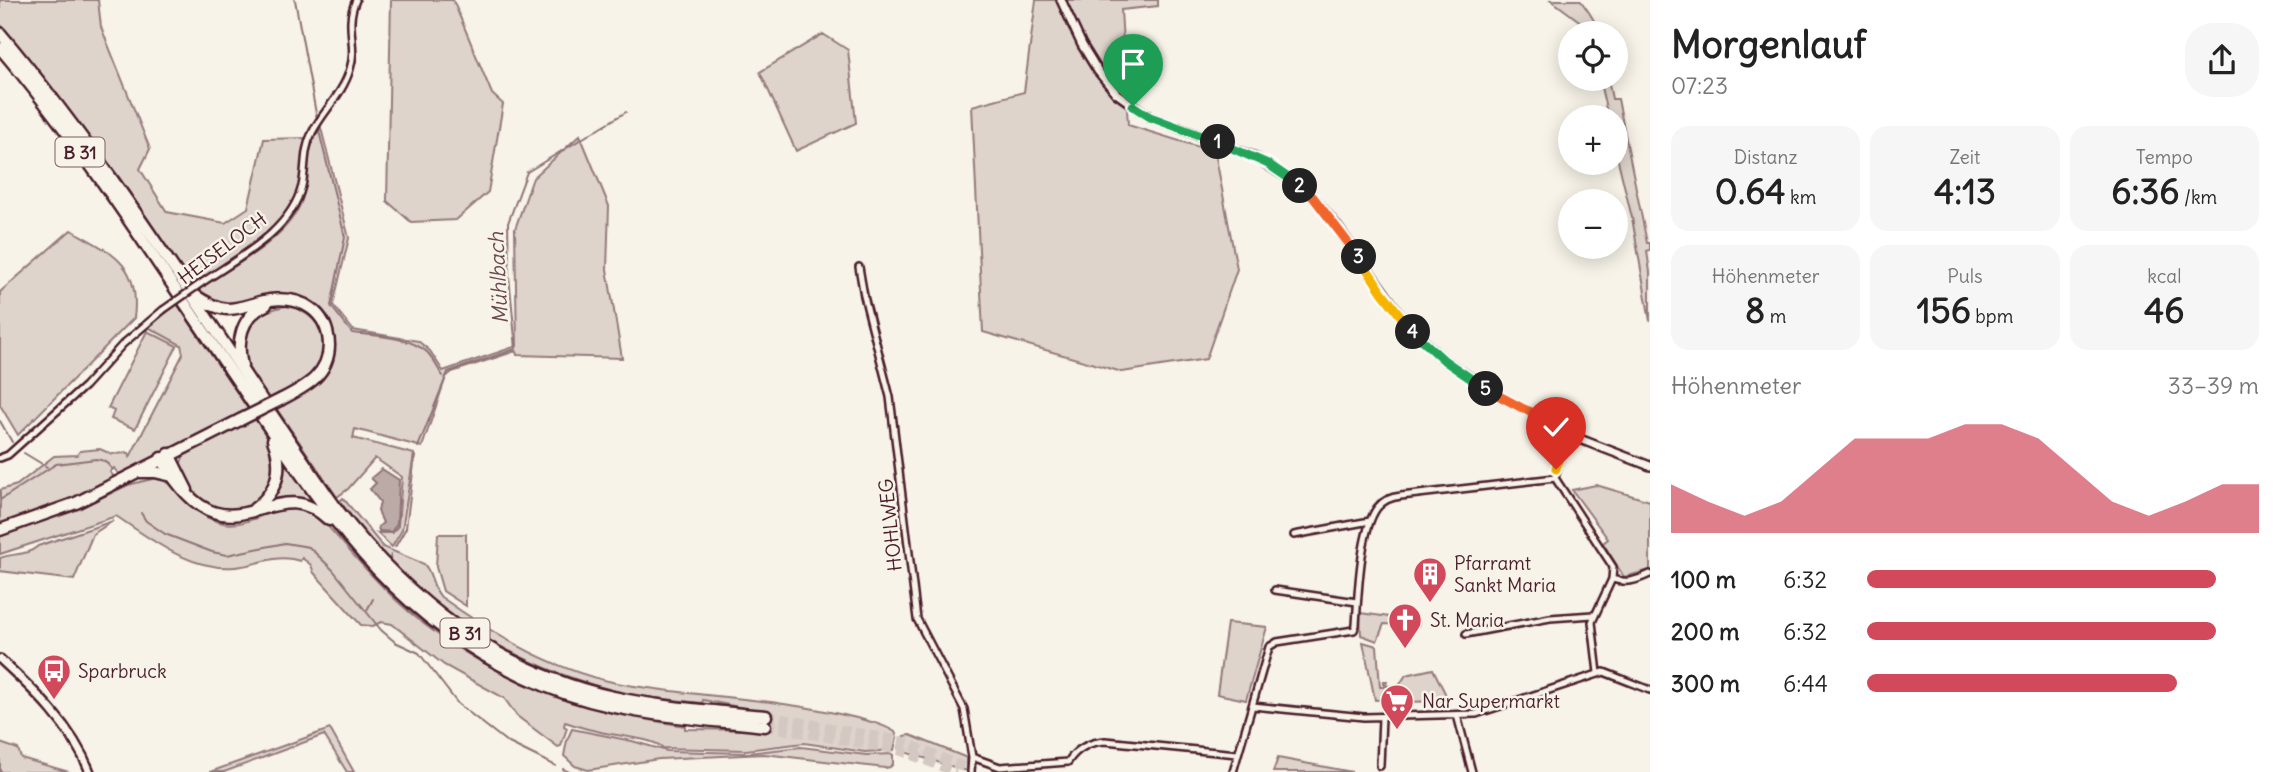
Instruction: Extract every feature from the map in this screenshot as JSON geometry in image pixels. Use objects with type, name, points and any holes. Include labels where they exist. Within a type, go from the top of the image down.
[{"type":"highway","name":"B 31","points":[[0,33],[57,104],[337,509],[389,570],[424,603],[471,637],[527,667],[596,692],[765,721],[626,709],[583,699],[535,681],[489,659],[434,622],[384,579],[349,540],[115,202],[55,118],[0,48]]},
{"type":"highway","points":[[0,530],[76,503],[282,398],[313,381],[321,373],[329,352],[326,329],[317,311],[296,300],[286,299],[268,300],[229,309],[209,304],[184,287]]},
{"type":"highway","points":[[244,375],[239,351],[243,327],[257,309],[286,299]]},
{"type":"highway","points":[[249,513],[267,498],[278,478],[277,451],[268,426]]},
{"type":"highway","points":[[165,456],[172,476],[203,509],[217,515],[234,516],[284,503],[304,504],[323,514],[349,540]]},
{"type":"highway","points":[[165,456],[188,494]]},
{"type":"highway","points":[[135,473],[155,472],[172,476]]},
{"type":"street","name":"HEISELOCH","points":[[0,458],[8,455],[77,394],[124,344],[163,310],[260,243],[277,228],[295,205],[302,186],[310,137],[329,110],[350,71],[352,61],[349,13],[356,0]]},
{"type":"street","points":[[1061,0],[1082,45],[1116,93],[1150,117],[1231,146],[1282,172],[1313,197],[1339,229],[1395,310],[1426,345],[1471,380],[1524,409],[1550,419],[1590,444],[1650,466]]},
{"type":"street","name":"HOHLWEG","points":[[859,267],[890,397],[918,619],[964,709],[971,772]]},
{"type":"street","points":[[1567,432],[1555,478],[1613,568],[1612,579],[1593,615],[1598,673]]},
{"type":"street","points":[[1233,772],[1269,647],[1277,642],[1354,630],[1370,521],[1384,501],[1401,496],[1555,478]]},
{"type":"street","points":[[1294,535],[1370,521]]},
{"type":"street","points":[[1612,579],[1621,582],[1635,581],[1650,574]]},
{"type":"street","points":[[1275,590],[1357,603]]},
{"type":"street","points":[[1466,634],[1546,618],[1593,615]]},
{"type":"street","points":[[0,659],[62,721],[90,772]]},
{"type":"street","points":[[1253,706],[1321,714],[1382,717],[1476,714],[1604,672],[1650,690]]},
{"type":"street","points":[[1457,715],[1472,772]]},
{"type":"street","points":[[1380,766],[1382,717]]},
{"type":"street","points":[[971,757],[1000,767],[1068,762],[1078,751],[1094,742],[1105,741],[1237,754]]},
{"type":"shaded area","points":[[0,0],[98,0],[101,27],[150,149],[140,169],[167,212],[225,223],[248,208],[264,139],[307,138],[303,173],[290,209],[253,247],[193,286],[119,177],[0,24]]},
{"type":"shaded area","points":[[391,0],[453,0],[492,94],[503,104],[488,192],[456,220],[411,222],[387,201]]},
{"type":"shaded area","points":[[1036,0],[1158,0],[1158,6],[1121,10],[1128,125],[1215,152],[1237,269],[1206,359],[1122,372],[983,332],[972,106],[1024,92]]},
{"type":"shaded area","points":[[1551,0],[1580,0],[1594,21],[1579,21]]},
{"type":"shaded area","points":[[823,34],[848,50],[856,123],[796,151],[760,72]]},
{"type":"shaded area","points":[[1602,91],[1610,91],[1612,99],[1618,99],[1619,105],[1605,105]]},
{"type":"shaded area","points":[[321,128],[349,238],[333,305],[353,330],[418,341],[430,351],[443,371],[517,346],[515,229],[533,178],[580,135],[609,206],[607,269],[622,358],[517,355],[516,351],[452,372],[446,377],[422,447],[355,429],[353,438],[414,454],[402,530],[392,547],[377,533],[392,533],[398,526],[402,477],[375,458],[348,489],[337,497],[276,408],[322,381],[333,363],[335,338],[326,316],[319,308],[298,296],[273,295],[231,305],[216,302],[197,290],[272,240],[295,214],[302,200],[312,144]]},
{"type":"shaded area","points":[[1628,149],[1647,243],[1650,243],[1650,250],[1647,251],[1650,321],[1628,189],[1625,189],[1622,175],[1628,175]]},
{"type":"shaded area","points":[[71,230],[111,254],[128,272],[135,300],[134,318],[18,435],[0,405],[0,292]]},
{"type":"shaded area","points":[[177,304],[248,409],[119,475],[114,468],[110,472],[115,478],[65,503],[0,526],[0,490],[17,485],[54,456],[77,455],[80,451],[100,449],[111,454],[129,453],[130,457],[183,354],[181,345],[148,327]]},
{"type":"shaded area","points":[[291,305],[308,314],[318,325],[323,338],[324,357],[307,377],[268,399],[247,365],[243,340],[251,323],[259,316]]},
{"type":"shaded area","points":[[147,331],[177,346],[135,429],[111,419],[114,411],[108,408]]},
{"type":"shaded area","points":[[255,418],[276,456],[269,488],[261,499],[249,507],[236,510],[209,504],[197,495],[187,482],[181,467],[183,457]]},
{"type":"shaded area","points":[[288,465],[311,499],[309,501],[294,498],[270,502],[280,486],[283,466]]},
{"type":"shaded area","points":[[382,469],[399,480],[397,524],[391,532],[379,531],[378,527],[383,523],[378,511],[380,502],[370,489],[376,483],[371,478]]},
{"type":"shaded area","points":[[156,478],[174,487],[202,514],[223,523],[247,521],[279,509],[304,509],[318,515],[386,591],[428,627],[461,650],[531,686],[606,710],[685,726],[685,729],[763,730],[766,722],[765,712],[703,700],[702,703],[638,696],[595,685],[561,674],[497,645],[439,606],[412,584],[380,552],[340,501],[343,498],[383,547],[424,564],[441,597],[507,640],[553,663],[602,680],[628,685],[817,709],[864,720],[895,732],[897,737],[894,750],[865,752],[804,743],[746,750],[663,748],[651,742],[565,722],[564,726],[567,728],[561,746],[558,747],[517,716],[504,698],[444,665],[392,624],[381,622],[373,626],[361,625],[314,573],[311,565],[302,558],[300,561],[283,558],[235,567],[202,564],[172,552],[116,516],[0,554],[0,535],[71,512],[128,485]]},
{"type":"shaded area","points":[[1596,485],[1650,501],[1650,570],[1624,577],[1603,543],[1608,539],[1572,490]]},
{"type":"shaded area","points":[[113,521],[93,534],[74,580],[0,571],[0,558],[29,551]]},
{"type":"shaded area","points":[[438,534],[466,534],[466,606],[443,591],[436,567]]},
{"type":"shaded area","points":[[1360,613],[1419,622],[1418,626],[1384,624],[1377,641],[1361,635]]},
{"type":"shaded area","points":[[1227,623],[1267,627],[1246,700],[1217,694]]},
{"type":"shaded area","points":[[1363,642],[1377,646],[1380,687],[1384,687],[1384,681],[1387,681],[1386,686],[1390,686],[1389,699],[1375,700]]},
{"type":"shaded area","points":[[1433,669],[1448,699],[1404,702],[1400,684],[1406,675]]},
{"type":"shaded area","points":[[330,729],[354,772],[347,772],[324,735],[224,772],[210,772]]},
{"type":"shaded area","points":[[572,729],[667,751],[748,753],[801,747],[866,755],[893,754],[893,764],[885,768],[764,754],[659,759],[588,770],[575,766],[564,756]]},
{"type":"shaded area","points":[[910,735],[967,758],[967,771],[901,751],[899,748],[904,736]]},
{"type":"shaded area","points":[[0,743],[18,749],[21,758],[69,772],[0,772]]},
{"type":"shaded area","points":[[1278,758],[1352,772],[1273,772]]},
{"type":"waterway","points":[[295,0],[317,119]]},
{"type":"waterway","name":"Mühlbach","points":[[418,447],[448,372],[516,349],[509,276],[508,223],[527,172],[626,112]]},
{"type":"waterway","points":[[319,131],[345,237],[331,306],[352,333],[391,338],[420,347],[429,354],[443,376]]},
{"type":"waterway","name":"Mühlbach","points":[[0,421],[12,442]]},
{"type":"waterway","name":"Mühlbach","points":[[24,453],[47,467]]},
{"type":"waterway","name":"Mühlbach","points":[[395,547],[406,528],[415,456]]},
{"type":"waterway","name":"Mühlbach","points":[[0,500],[56,464],[96,459],[105,461],[112,469]]},
{"type":"waterway","name":"Mühlbach","points":[[141,513],[146,521],[165,534],[212,552],[227,555],[285,543],[309,547],[333,570],[381,630],[395,642],[419,653],[458,704],[507,742],[556,766]]},
{"type":"waterway","name":"Mühlbach","points":[[390,559],[391,554]]},
{"type":"waterway","name":"Mühlbach","points":[[367,610],[373,599]]},
{"type":"waterway","name":"Mühlbach","points":[[563,769],[569,772]]},
{"type":"tunnel","points":[[766,716],[901,741],[975,772]]},
{"type":"tunnel","points":[[765,726],[899,750],[956,772]]},
{"type":"place","name":"Pfarramt Sankt Maria","points":[[1430,604]]},
{"type":"place","name":"St. Maria","points":[[1405,650]]},
{"type":"place","name":"Sparbruck","points":[[54,701]]},
{"type":"place","name":"Nar Supermarkt","points":[[1397,731]]},
{"type":"route","points":[[1133,106],[1150,117],[1253,156],[1282,172],[1313,197],[1339,229],[1395,310],[1426,345],[1471,380],[1524,409],[1550,419],[1567,432],[1556,469]]}]
